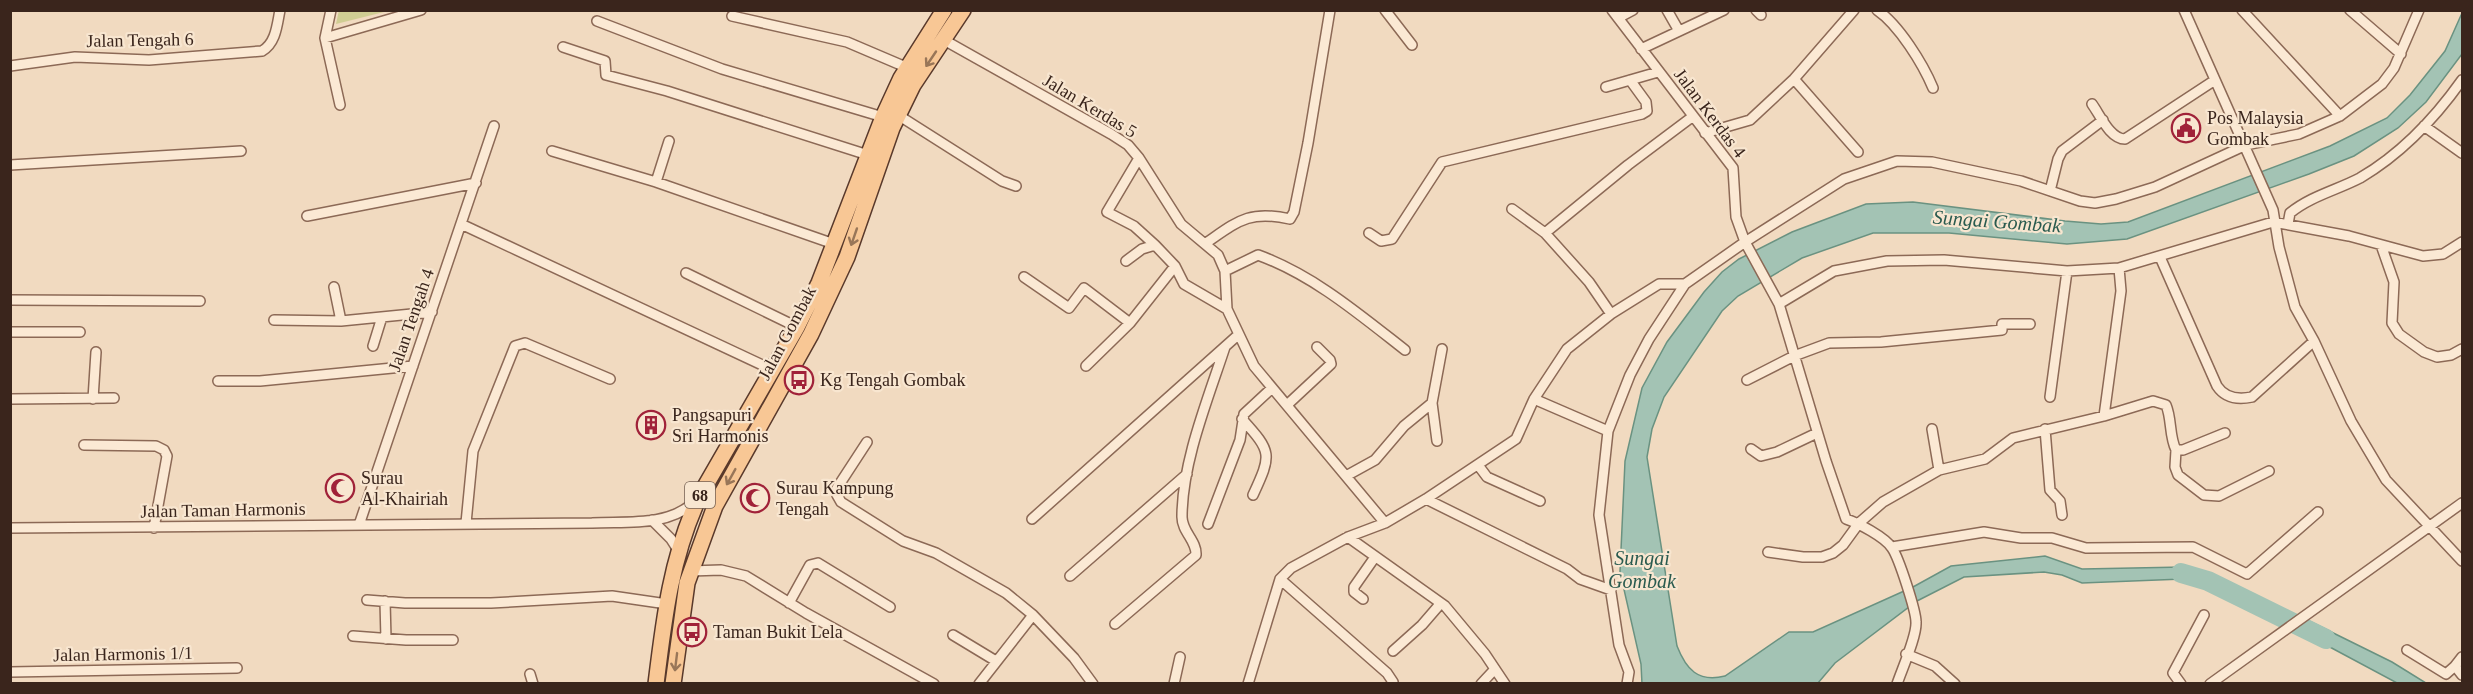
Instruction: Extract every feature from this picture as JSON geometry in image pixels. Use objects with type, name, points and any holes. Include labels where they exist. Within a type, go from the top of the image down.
[{"type":"main road","name":"Jalan Gombak","points":[[656,684],[667,604],[678,550],[699,497],[797,327],[819,283],[883,117],[908,68],[944,10]]},
{"type":"main road","name":"Jalan Gombak","points":[[673,684],[690,571],[715,506],[811,334],[847,257],[898,115],[913,85],[963,10]]},
{"type":"street","name":"Jalan Tengah 6","points":[[10,66],[75,57],[149,60],[262,51],[269,47],[274,39],[280,10]]},
{"type":"street","points":[[331,10],[326,38],[340,105]]},
{"type":"street","points":[[326,38],[421,10]]},
{"type":"street","points":[[1206,243],[1247,217],[1261,214],[1290,219],[1294,212],[1330,10]]},
{"type":"street","points":[[1385,10],[1412,45]]},
{"type":"street","points":[[1615,14],[1633,10]]},
{"type":"street","points":[[1667,10],[1679,31]]},
{"type":"street","points":[[1641,49],[1724,10]]},
{"type":"street","points":[[1705,133],[1750,120],[1794,79],[1854,10]]},
{"type":"street","points":[[1877,10],[1912,51],[1933,88]]},
{"type":"street","points":[[2184,10],[2273,210],[2273,222],[2295,307],[2314,341],[2368,454],[2385,480],[2463,561]]},
{"type":"street","points":[[2242,10],[2340,116]]},
{"type":"street","points":[[2350,10],[2401,54]]},
{"type":"street","points":[[1626,684],[1629,672],[1619,645],[1599,515],[1608,431],[1630,375],[1649,339],[1685,284],[1844,179],[1897,161],[1932,162],[2021,181],[2087,202],[2116,199],[2175,178],[2246,145],[2299,134],[2340,116],[2382,84],[2401,54],[2419,10]]},
{"type":"street","name":"Jalan Kerdas 4","points":[[1615,14],[1733,168],[1736,217],[1747,245],[1779,304],[1817,433],[1846,519],[1859,523]]},
{"type":"street","points":[[732,16],[847,42],[908,68]]},
{"type":"street","points":[[597,21],[722,69],[883,117]]},
{"type":"street","name":"Jalan Kerdas 5","points":[[944,40],[1128,145],[1139,158],[1181,224],[1218,255],[1225,271],[1227,309],[1254,366],[1385,523]]},
{"type":"street","points":[[563,47],[605,61],[606,75],[667,91],[868,155]]},
{"type":"street","points":[[1606,87],[1658,72]]},
{"type":"street","points":[[1794,79],[1857,152]]},
{"type":"street","points":[[1369,233],[1381,241],[1392,239],[1442,162],[1642,114],[1647,111],[1646,102],[1630,80]]},
{"type":"street","points":[[2092,104],[2113,134],[2120,139],[2125,139],[2215,80]]},
{"type":"street","points":[[2288,224],[2290,213],[2303,202],[2359,178],[2382,164],[2424,126],[2463,80]]},
{"type":"street","points":[[2454,92],[2463,98]]},
{"type":"street","points":[[898,115],[1002,181],[1016,186]]},
{"type":"street","points":[[1545,233],[1628,165],[1692,117]]},
{"type":"street","points":[[2050,190],[2062,151],[2103,120]]},
{"type":"street","name":"Jalan Tengah 4","points":[[358,525],[494,126]]},
{"type":"street","points":[[2424,126],[2460,148]]},
{"type":"street","points":[[656,182],[669,141]]},
{"type":"street","points":[[10,165],[241,151]]},
{"type":"street","points":[[552,151],[656,182],[834,244]]},
{"type":"street","points":[[1139,158],[1107,212],[1134,226],[1155,245],[1175,266],[1184,284],[1227,309]]},
{"type":"street","points":[[307,216],[476,183]]},
{"type":"street","points":[[1512,209],[1545,233],[1588,282],[1611,314]]},
{"type":"street","points":[[1779,304],[1834,271],[1887,261],[1944,260],[2067,271],[2119,268],[2273,222],[2349,236],[2434,257],[2463,242]]},
{"type":"street","points":[[461,224],[773,370]]},
{"type":"street","points":[[1126,261],[1142,249],[1155,245]]},
{"type":"street","points":[[2381,245],[2394,282],[2392,323],[2399,334],[2424,352],[2437,357],[2451,355],[2463,349]]},
{"type":"street","points":[[1225,271],[1258,255],[1268,258],[1321,286],[1405,350]]},
{"type":"street","points":[[2160,257],[2217,386],[2225,395],[2240,399],[2252,397],[2314,341]]},
{"type":"street","points":[[1086,366],[1130,323],[1175,266]]},
{"type":"street","points":[[2104,416],[2121,291],[2119,268]]},
{"type":"street","points":[[2050,397],[2067,271]]},
{"type":"street","points":[[686,273],[797,327]]},
{"type":"street","points":[[1024,278],[1069,308],[1084,288],[1130,323]]},
{"type":"street","points":[[1248,684],[1280,579],[1291,568],[1348,537],[1385,523],[1426,499],[1516,439],[1534,399],[1566,349],[1611,314],[1659,284],[1685,284]]},
{"type":"street","points":[[334,287],[341,321]]},
{"type":"street","points":[[10,300],[200,301]]},
{"type":"street","points":[[274,320],[341,321],[432,312]]},
{"type":"street","points":[[374,346],[382,317]]},
{"type":"street","points":[[1747,380],[1794,356],[1828,343],[1881,342],[2002,330],[2002,324],[2030,324]]},
{"type":"street","points":[[10,332],[80,332]]},
{"type":"street","points":[[1032,519],[1238,335]]},
{"type":"street","points":[[466,523],[473,451],[515,346],[525,343],[609,379]]},
{"type":"street","points":[[1115,624],[1196,555],[1196,548],[1183,525],[1187,474],[1225,347]]},
{"type":"street","points":[[1287,405],[1331,364],[1317,347]]},
{"type":"street","points":[[1437,441],[1432,403],[1442,349]]},
{"type":"street","points":[[93,399],[96,352]]},
{"type":"street","points":[[218,381],[260,381],[413,366]]},
{"type":"street","points":[[1208,524],[1240,440],[1244,414],[1272,388]]},
{"type":"street","points":[[10,399],[114,398]]},
{"type":"street","points":[[1534,399],[1608,431]]},
{"type":"street","points":[[1768,552],[1803,557],[1827,555],[1842,545],[1859,523],[1883,502],[1939,470],[1985,459],[2013,438],[2104,416],[2153,401],[2160,401],[2166,405],[2169,413],[2176,450],[2175,467],[2178,475],[2204,495],[2219,496],[2270,471]]},
{"type":"street","points":[[1346,476],[1375,460],[1404,426],[1432,403]]},
{"type":"street","points":[[1242,419],[1262,441],[1268,453],[1264,472],[1253,495]]},
{"type":"street","points":[[1932,429],[1939,470]]},
{"type":"street","points":[[2045,429],[2050,490],[2060,501],[2062,515]]},
{"type":"street","points":[[1751,449],[1761,456],[1778,452],[1817,433]]},
{"type":"street","points":[[2176,450],[2183,450],[2225,434]]},
{"type":"street","points":[[867,442],[837,488],[837,495],[841,502],[903,541],[936,553],[1006,593],[1033,615],[1074,658],[1093,684]]},
{"type":"street","points":[[84,446],[156,446],[164,450],[167,456],[153,528]]},
{"type":"street","points":[[1478,465],[1487,477],[1540,501]]},
{"type":"street","points":[[1070,576],[1187,474]]},
{"type":"street","name":"Jalan Taman Harmonis","points":[[10,528],[592,523],[652,520],[673,516],[683,511],[699,497]]},
{"type":"street","points":[[1426,499],[1567,569],[1580,579],[1611,590]]},
{"type":"street","points":[[2210,684],[2463,503]]},
{"type":"street","points":[[1892,547],[1984,532],[2021,538],[2052,538],[2086,548],[2193,547],[2247,574],[2318,512]]},
{"type":"street","points":[[652,520],[671,539],[678,550]]},
{"type":"street","points":[[1859,523],[1892,547],[1916,622],[1914,637],[1897,684]]},
{"type":"street","points":[[1348,537],[1440,603],[1485,654],[1505,684]]},
{"type":"street","points":[[1363,599],[1354,592],[1354,587],[1375,557]]},
{"type":"street","points":[[789,603],[810,565],[818,563],[890,607]]},
{"type":"street","points":[[690,571],[721,570],[746,576],[789,603],[934,684]]},
{"type":"street","points":[[1280,579],[1387,674],[1392,684]]},
{"type":"street","points":[[367,600],[491,603],[612,596],[667,604]]},
{"type":"street","points":[[385,601],[386,639]]},
{"type":"street","points":[[1393,651],[1422,625],[1440,603]]},
{"type":"street","points":[[979,684],[1033,615]]},
{"type":"street","points":[[2181,684],[2173,673],[2204,615]]},
{"type":"street","points":[[953,635],[996,661]]},
{"type":"street","points":[[353,636],[453,640]]},
{"type":"street","points":[[2407,650],[2446,674],[2463,657]]},
{"type":"street","points":[[1906,654],[1935,666],[1955,684]]},
{"type":"street","points":[[1174,684],[1180,657]]},
{"type":"street","points":[[2455,666],[2463,675]]},
{"type":"street","name":"Jalan Harmonis 1/1","points":[[10,672],[237,668]]},
{"type":"street","points":[[1481,684],[1495,669]]},
{"type":"shaded area","points":[[339,10],[388,10],[388,11],[336,24]]},
{"type":"water","name":"Sungai Gombak","points":[[2462,13],[2462,54],[2426,102],[2398,128],[2354,156],[2309,174],[2127,239],[2067,244],[1949,233],[1873,233],[1802,258],[1738,296],[1722,311],[1664,397],[1652,429],[1647,457],[1677,646],[1689,667],[1700,676],[1707,678],[1725,676],[1789,632],[1813,632],[1913,587],[1951,566],[2045,556],[2082,569],[2184,567],[2207,576],[2204,585],[2183,579],[2082,583],[2062,575],[2044,572],[1964,577],[1917,601],[1835,663],[1818,683],[1642,684],[1641,664],[1620,572],[1625,461],[1642,388],[1667,342],[1722,272],[1739,259],[1792,232],[1866,204],[1913,202],[2065,221],[2101,224],[2128,222],[2330,146],[2387,118],[2410,95],[2445,51]]},
{"type":"water","points":[[2309,621],[2392,662],[2426,683],[2397,683],[2298,630]]},
{"type":"waterway","points":[[2181,573],[2208,581],[2326,639]]},
{"type":"place","name":"Pos Malaysia Gombak","points":[[2186,128]]},
{"type":"place","name":"Kg Tengah Gombak","points":[[799,380]]},
{"type":"place","name":"Pangsapuri Sri Harmonis","points":[[651,425]]},
{"type":"place","name":"Surau Al-Khairiah","points":[[340,488]]},
{"type":"place","name":"Surau Kampung Tengah","points":[[755,498]]},
{"type":"place","name":"Taman Bukit Lela","points":[[692,632]]}]
